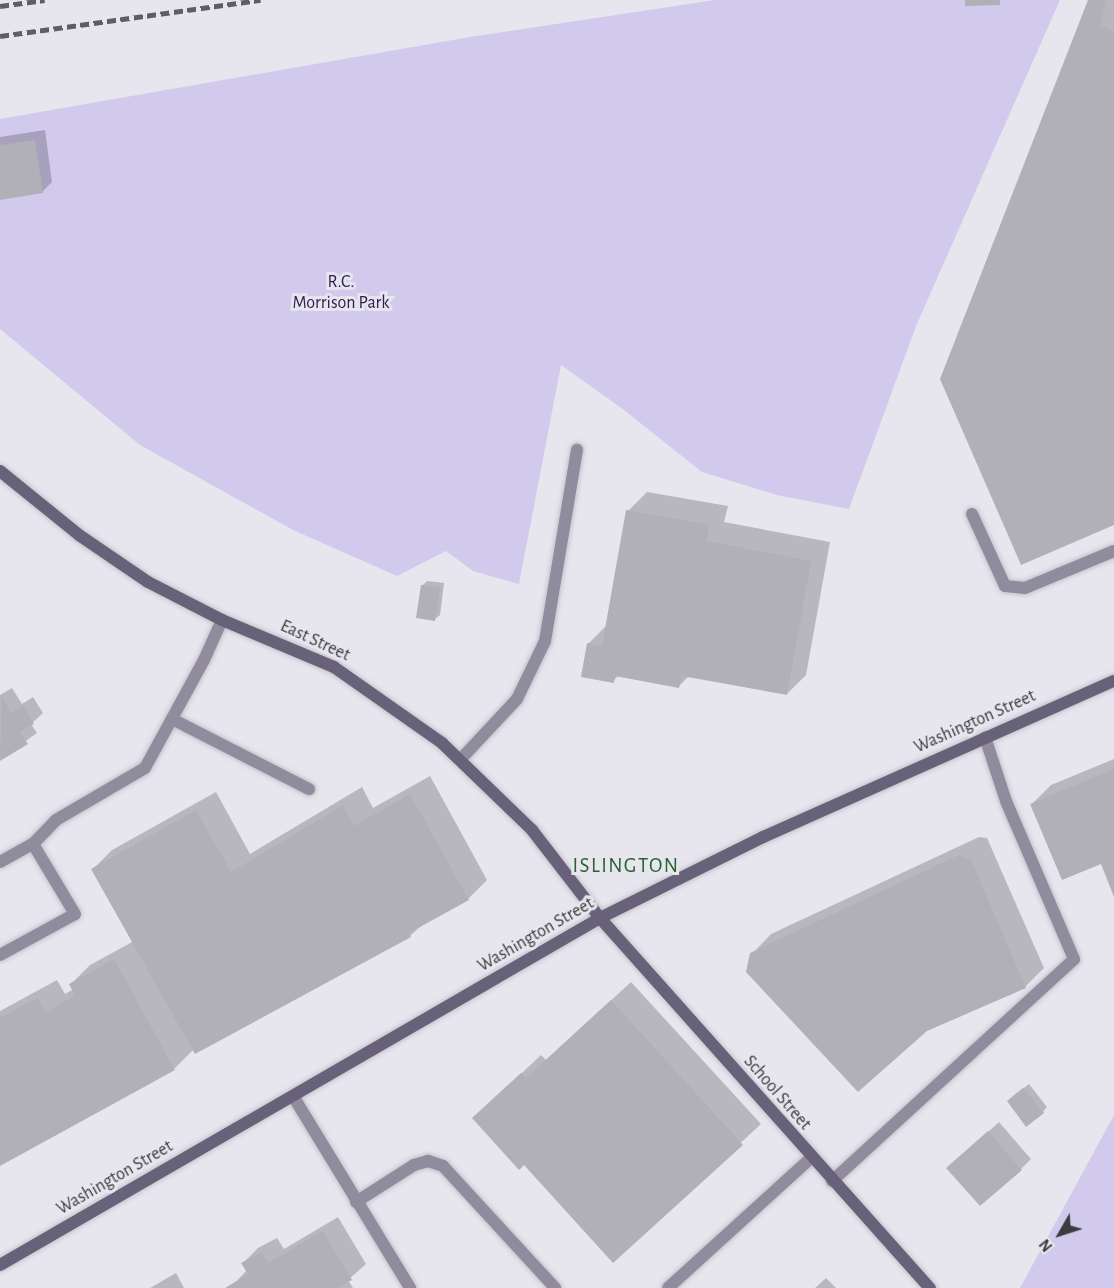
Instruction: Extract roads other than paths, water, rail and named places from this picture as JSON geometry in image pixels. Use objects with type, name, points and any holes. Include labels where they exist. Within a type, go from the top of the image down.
[{"type":"main road","name":"East Street","points":[[0,471],[79,535],[148,582],[222,620],[334,667],[389,703],[460,760],[532,830],[600,918]]},
{"type":"main road","name":"Washington Street","points":[[0,1265],[600,918],[763,837],[1114,681]]},
{"type":"main road","name":"School Street","points":[[600,918],[811,1158],[930,1288]]},
{"type":"lane","points":[[460,760],[517,699],[544,641],[577,450]]},
{"type":"lane","points":[[972,514],[1005,585],[1025,588],[1114,551]]},
{"type":"lane","points":[[0,861],[33,844],[56,820],[145,768],[222,620]]},
{"type":"lane","points":[[172,719],[309,789]]},
{"type":"lane","points":[[832,1181],[1074,959],[1006,801],[985,737]]},
{"type":"lane","points":[[0,955],[75,914],[33,844]]},
{"type":"lane","points":[[293,1096],[410,1288]]},
{"type":"lane","points":[[668,1288],[811,1158]]},
{"type":"lane","points":[[356,1202],[414,1166],[428,1161],[443,1166],[555,1288]]},
{"type":"railway","points":[[0,6],[45,0]]},
{"type":"railway","points":[[0,36],[261,0]]},
{"type":"district","name":"ISLINGTON","points":[[626,866]]},
{"type":"park label","name":"R.C. Morrison Park","points":[[341,293]]}]
